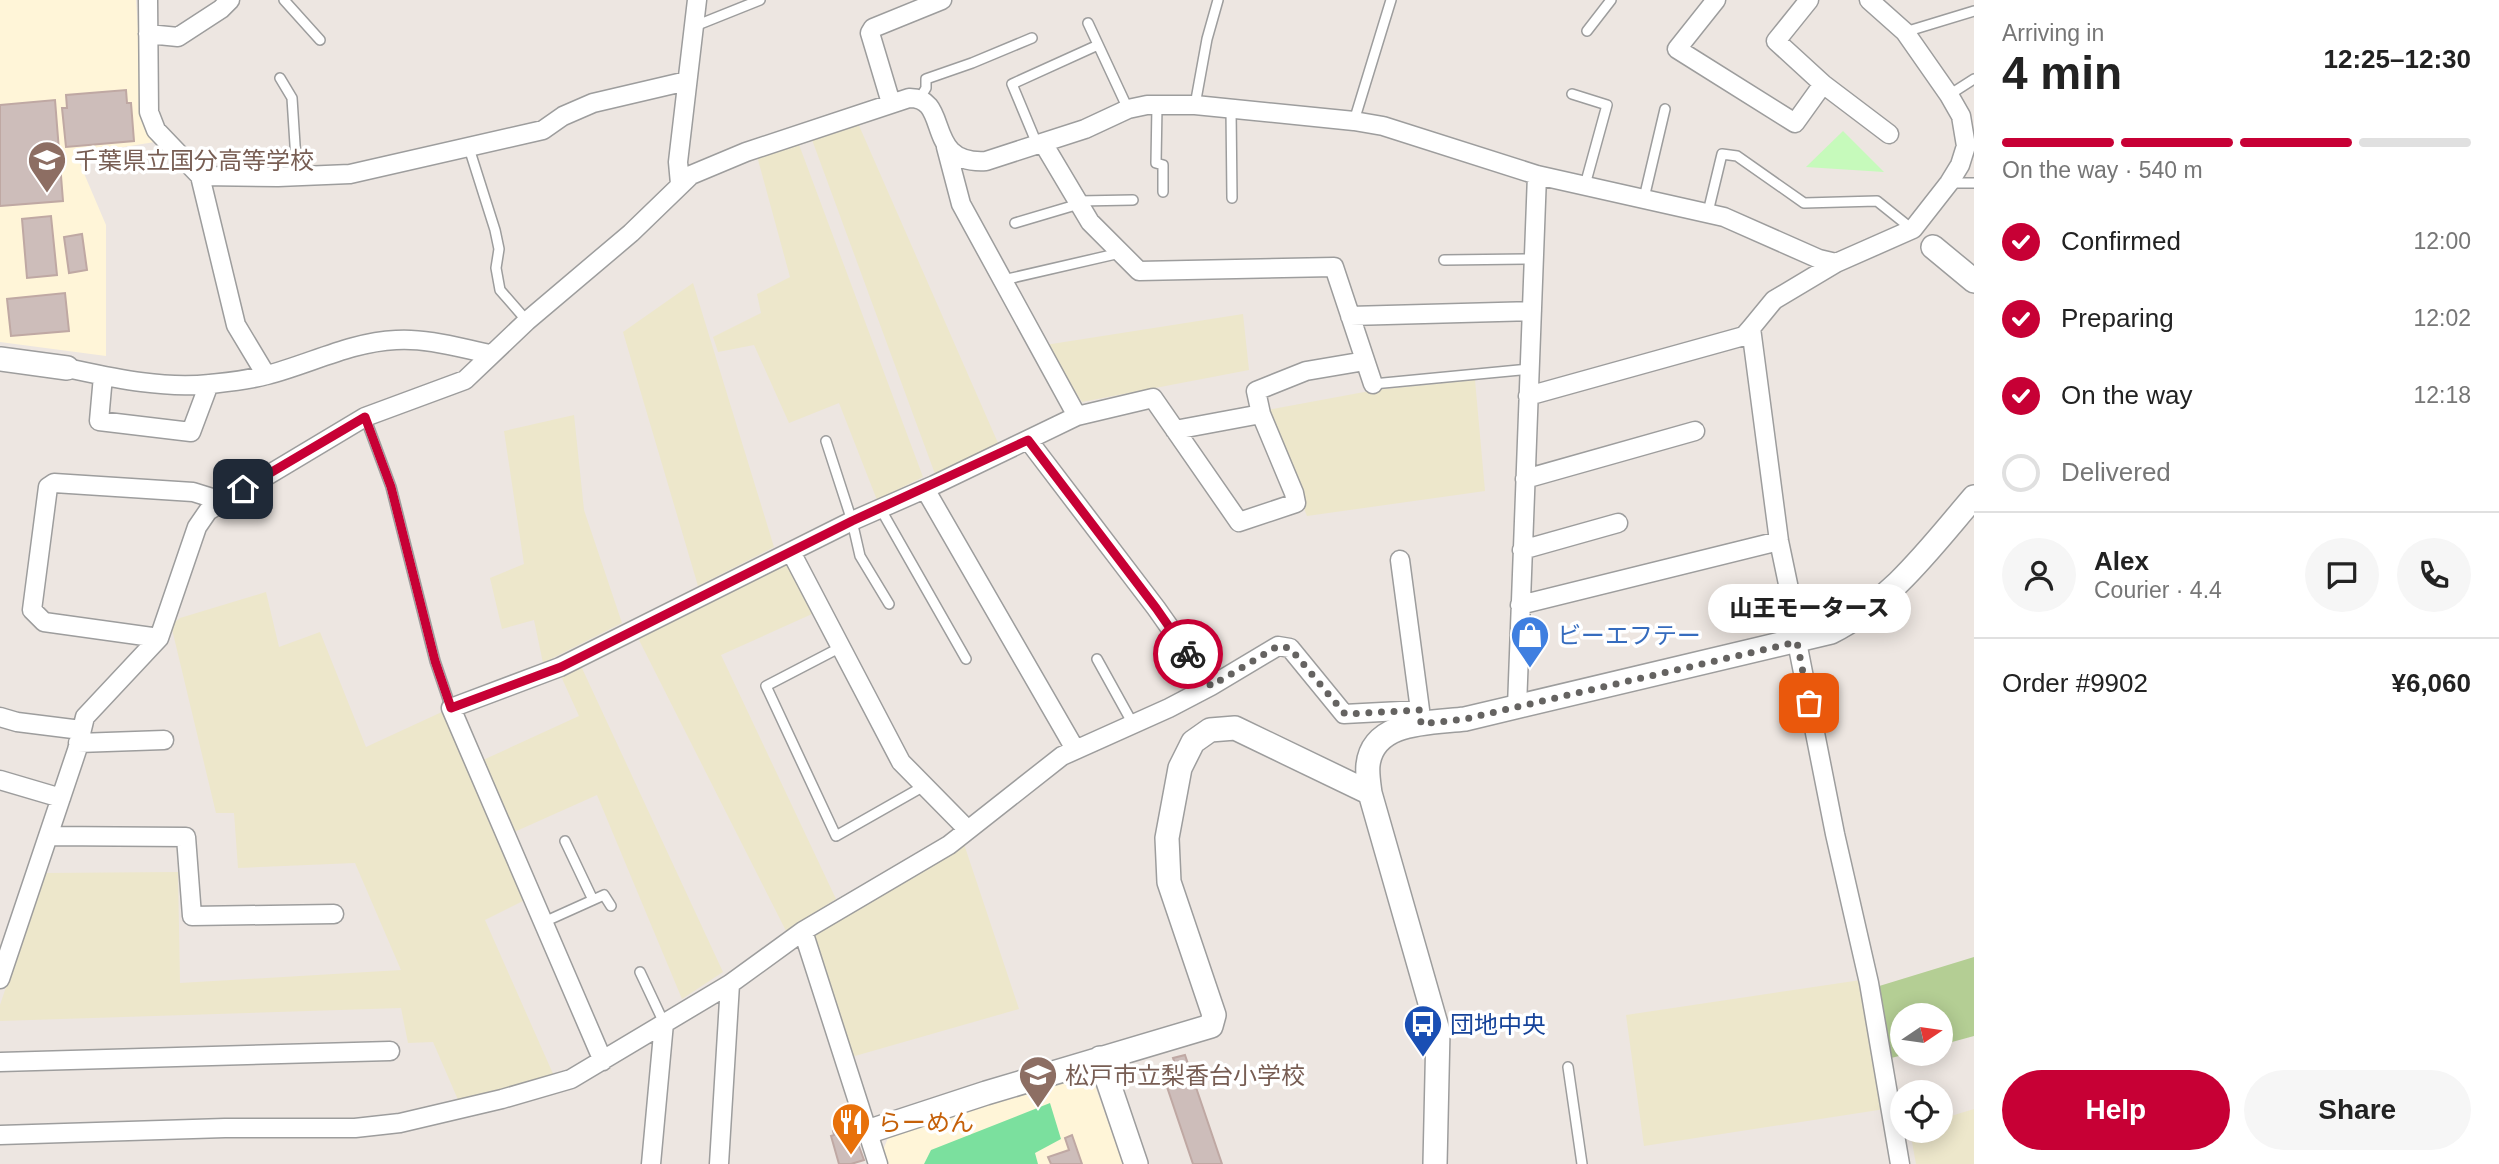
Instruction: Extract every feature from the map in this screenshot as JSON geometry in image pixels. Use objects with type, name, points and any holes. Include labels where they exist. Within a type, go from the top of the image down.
[{"type":"street","points":[[148,0],[149,111],[152,121],[156,130],[200,176],[236,325],[266,375]]},
{"type":"street","points":[[148,34],[178,37],[221,9],[230,0]]},
{"type":"street","points":[[680,184],[678,162],[697,0]]},
{"type":"street","points":[[891,103],[870,33],[873,28],[942,0]]},
{"type":"street","points":[[1716,0],[1677,49],[1795,123],[1823,84]]},
{"type":"street","points":[[1809,0],[1776,41],[1823,84],[1889,134]]},
{"type":"street","points":[[1528,396],[1744,336],[1774,300],[1836,263],[1909,232],[1949,183],[1960,165],[1966,146],[1961,116],[1905,32],[1869,0]]},
{"type":"street","points":[[200,176],[350,174],[544,130],[563,116],[593,103],[687,81]]},
{"type":"street","points":[[0,979],[4,955],[48,836],[85,717],[159,638],[197,527],[208,511],[365,417],[465,380],[527,321],[631,233],[691,175],[746,152],[891,103],[920,98],[929,105],[946,147],[961,204],[1077,416]]},
{"type":"street","points":[[946,147],[955,156],[973,162],[986,161],[1085,129],[1128,109],[1147,105],[1195,105],[1354,121],[1383,126],[1537,176],[1708,212],[1836,263]]},
{"type":"street","points":[[1040,144],[1090,222],[1139,271],[1334,267],[1373,384]]},
{"type":"street","points":[[1517,707],[1537,176]]},
{"type":"street","points":[[1909,232],[1925,240],[1974,281]]},
{"type":"street","points":[[1350,316],[1532,311]]},
{"type":"street","points":[[1751,328],[1779,541],[1797,627],[1797,642],[1868,983],[1900,1164]]},
{"type":"street","points":[[0,359],[67,368],[132,382],[170,385],[209,384],[266,375],[339,351],[393,340],[412,340],[491,354]]},
{"type":"street","points":[[603,1060],[451,708],[561,667],[852,521],[1077,416],[1153,398],[1239,522],[1296,503],[1261,414],[1255,391],[1306,371],[1365,361]]},
{"type":"street","points":[[103,376],[99,421],[191,432],[209,384]]},
{"type":"street","points":[[1175,430],[1261,414]]},
{"type":"street","points":[[1525,479],[1695,431]]},
{"type":"street","points":[[1028,440],[1156,608],[1211,686]]},
{"type":"street","points":[[159,638],[44,622],[32,610],[48,487],[54,483],[193,492],[222,501]]},
{"type":"street","points":[[925,489],[1075,749]]},
{"type":"street","points":[[0,1135],[225,1128],[355,1128],[400,1123],[502,1099],[571,1079],[730,984],[803,931],[949,845],[1062,756],[1211,686],[1278,646],[1290,648],[1345,714],[1465,719],[1831,632],[1851,622],[1871,607],[1917,563],[1974,497]]},
{"type":"street","points":[[1522,550],[1618,523]]},
{"type":"street","points":[[1520,605],[1779,541]]},
{"type":"street","points":[[791,552],[901,762],[968,830]]},
{"type":"street","points":[[1400,560],[1420,717]]},
{"type":"street","points":[[0,717],[80,737],[164,740]]},
{"type":"street","points":[[1420,717],[1393,730],[1376,744],[1368,765],[1370,793],[1438,1031],[1435,1164]]},
{"type":"street","points":[[867,1132],[1100,1058],[1211,1026],[1214,1015],[1169,882],[1167,838],[1180,768],[1193,743],[1210,730],[1235,728],[1370,793]]},
{"type":"street","points":[[0,780],[61,797]]},
{"type":"street","points":[[48,836],[186,837],[192,916],[334,914]]},
{"type":"street","points":[[803,931],[878,1164]]},
{"type":"street","points":[[719,1164],[730,984]]},
{"type":"street","points":[[651,1164],[664,1023]]},
{"type":"street","points":[[0,1062],[390,1051]]},
{"type":"street","points":[[1100,1058],[1136,1164]]},
{"type":"lane","points":[[284,0],[320,40]]},
{"type":"lane","points":[[693,27],[760,0]]},
{"type":"lane","points":[[1195,105],[1207,39],[1218,0]]},
{"type":"lane","points":[[1354,121],[1391,0]]},
{"type":"lane","points":[[1587,31],[1611,0]]},
{"type":"lane","points":[[1905,32],[1974,11]]},
{"type":"lane","points":[[1088,23],[1128,109]]},
{"type":"lane","points":[[920,98],[926,88],[926,79],[972,64],[1032,38]]},
{"type":"lane","points":[[1040,144],[1012,84],[1097,45]]},
{"type":"lane","points":[[280,79],[292,98],[297,176]]},
{"type":"lane","points":[[1949,95],[1974,79]]},
{"type":"lane","points":[[1572,94],[1607,105],[1585,185]]},
{"type":"lane","points":[[1157,106],[1156,163],[1163,165],[1163,192]]},
{"type":"lane","points":[[1231,109],[1232,198]]},
{"type":"lane","points":[[1644,198],[1665,109]]},
{"type":"lane","points":[[469,148],[495,230],[499,249],[496,268],[500,290],[527,321]]},
{"type":"lane","points":[[1708,212],[1722,154],[1737,156],[1804,203],[1877,201],[1909,232]]},
{"type":"lane","points":[[1949,183],[1974,183]]},
{"type":"lane","points":[[1015,223],[1077,203],[1133,200]]},
{"type":"lane","points":[[1001,281],[1120,253]]},
{"type":"lane","points":[[1444,260],[1534,259]]},
{"type":"lane","points":[[1373,384],[1530,369]]},
{"type":"lane","points":[[365,417],[391,487],[435,661],[451,708]]},
{"type":"lane","points":[[826,441],[852,521],[860,556],[889,604]]},
{"type":"lane","points":[[880,508],[966,659]]},
{"type":"lane","points":[[841,647],[766,686],[836,836],[924,786]]},
{"type":"lane","points":[[1097,659],[1133,724]]},
{"type":"lane","points":[[565,841],[593,900]]},
{"type":"lane","points":[[544,922],[604,895],[611,906]]},
{"type":"lane","points":[[640,972],[664,1023]]},
{"type":"lane","points":[[1568,1068],[1582,1164]]},
{"type":"shaded area","name":"千葉県立国分高等学校","points":[[0,0],[136,0],[142,85],[161,141],[105,150],[80,164],[106,225],[106,356],[0,342]]},
{"type":"shaded area","points":[[857,121],[998,443],[935,474],[811,137]]},
{"type":"shaded area","points":[[798,142],[923,477],[877,500],[839,403],[789,423],[754,345],[718,352],[713,337],[761,313],[757,294],[790,277],[757,156]]},
{"type":"shaded area","points":[[693,283],[774,547],[698,586],[623,332]]},
{"type":"shaded area","points":[[1243,314],[1249,370],[1082,402],[1045,345]]},
{"type":"shaded area","points":[[1475,380],[1485,491],[1307,516],[1267,410],[1375,390]]},
{"type":"shaded area","points":[[574,415],[584,510],[622,623],[543,663],[534,620],[502,629],[490,578],[524,564],[504,431]]},
{"type":"shaded area","points":[[786,562],[812,614],[721,655],[836,899],[786,931],[637,636]]},
{"type":"shaded area","points":[[266,592],[279,647],[320,632],[366,747],[444,711],[525,900],[485,920],[554,1076],[459,1102],[433,1042],[408,1043],[401,1008],[0,1021],[0,1005],[44,873],[178,872],[180,983],[401,970],[355,863],[238,868],[234,813],[216,813],[171,625],[180,618]]},
{"type":"shaded area","points":[[581,666],[723,972],[682,999],[597,795],[512,833],[483,760],[579,716],[560,674]]},
{"type":"shaded area","points":[[964,844],[1019,1009],[848,1058],[810,933]]},
{"type":"shaded area","points":[[1861,980],[1885,1109],[1644,1146],[1626,1015]]},
{"type":"shaded area","name":"松戸市立梨香台小学校","points":[[1079,1072],[1093,1080],[1123,1164],[887,1164],[883,1150],[888,1138]]},
{"type":"shaded area","points":[[1974,1109],[1974,1164],[1916,1164],[1912,1143],[1953,1143],[1953,1115]]},
{"type":"green space","points":[[1843,131],[1884,172],[1806,167]]},
{"type":"green space","points":[[1974,957],[1974,1036],[1953,1042],[1953,1003],[1890,1003],[1890,1058],[1887,1059],[1876,987]]},
{"type":"green space","points":[[1050,1103],[1061,1139],[1035,1153],[1038,1164],[924,1164],[931,1150]]},
{"type":"building","points":[[126,90],[127,103],[131,103],[134,141],[66,147],[62,108],[67,108],[66,95]]},
{"type":"building","points":[[55,100],[63,201],[0,206],[0,105]]},
{"type":"building","points":[[51,216],[57,275],[27,278],[22,219]]},
{"type":"building","points":[[82,234],[87,270],[69,273],[64,237]]},
{"type":"building","points":[[65,293],[69,331],[11,336],[7,299]]},
{"type":"building","points":[[1185,1055],[1222,1164],[1193,1164],[1161,1069],[1175,1064],[1173,1058]]},
{"type":"building","points":[[851,1125],[864,1160],[839,1164],[831,1136],[834,1135],[833,1131]]},
{"type":"building","points":[[1072,1135],[1082,1164],[1051,1164],[1048,1157],[1069,1150],[1065,1138]]},
{"type":"way so far","points":[[1188,654],[1211,686],[1278,646],[1290,648],[1345,714],[1420,710],[1421,724],[1465,719],[1797,642],[1809,703]]},
{"type":"place","name":"千葉県立国分高等学校","points":[[47,194]]},
{"type":"place","name":"ビーエフテー","points":[[1530,669]]},
{"type":"place","name":"山王モータース","points":[[1809,703]]},
{"type":"place","name":"団地中央","points":[[1423,1058]]},
{"type":"place","name":"松戸市立梨香台小学校","points":[[1038,1109]]},
{"type":"place","name":"らーめん","points":[[851,1156]]},
{"type":"route","points":[[243,489],[365,417],[391,487],[435,661],[451,708],[561,667],[852,521],[1028,440],[1188,654]]}]
